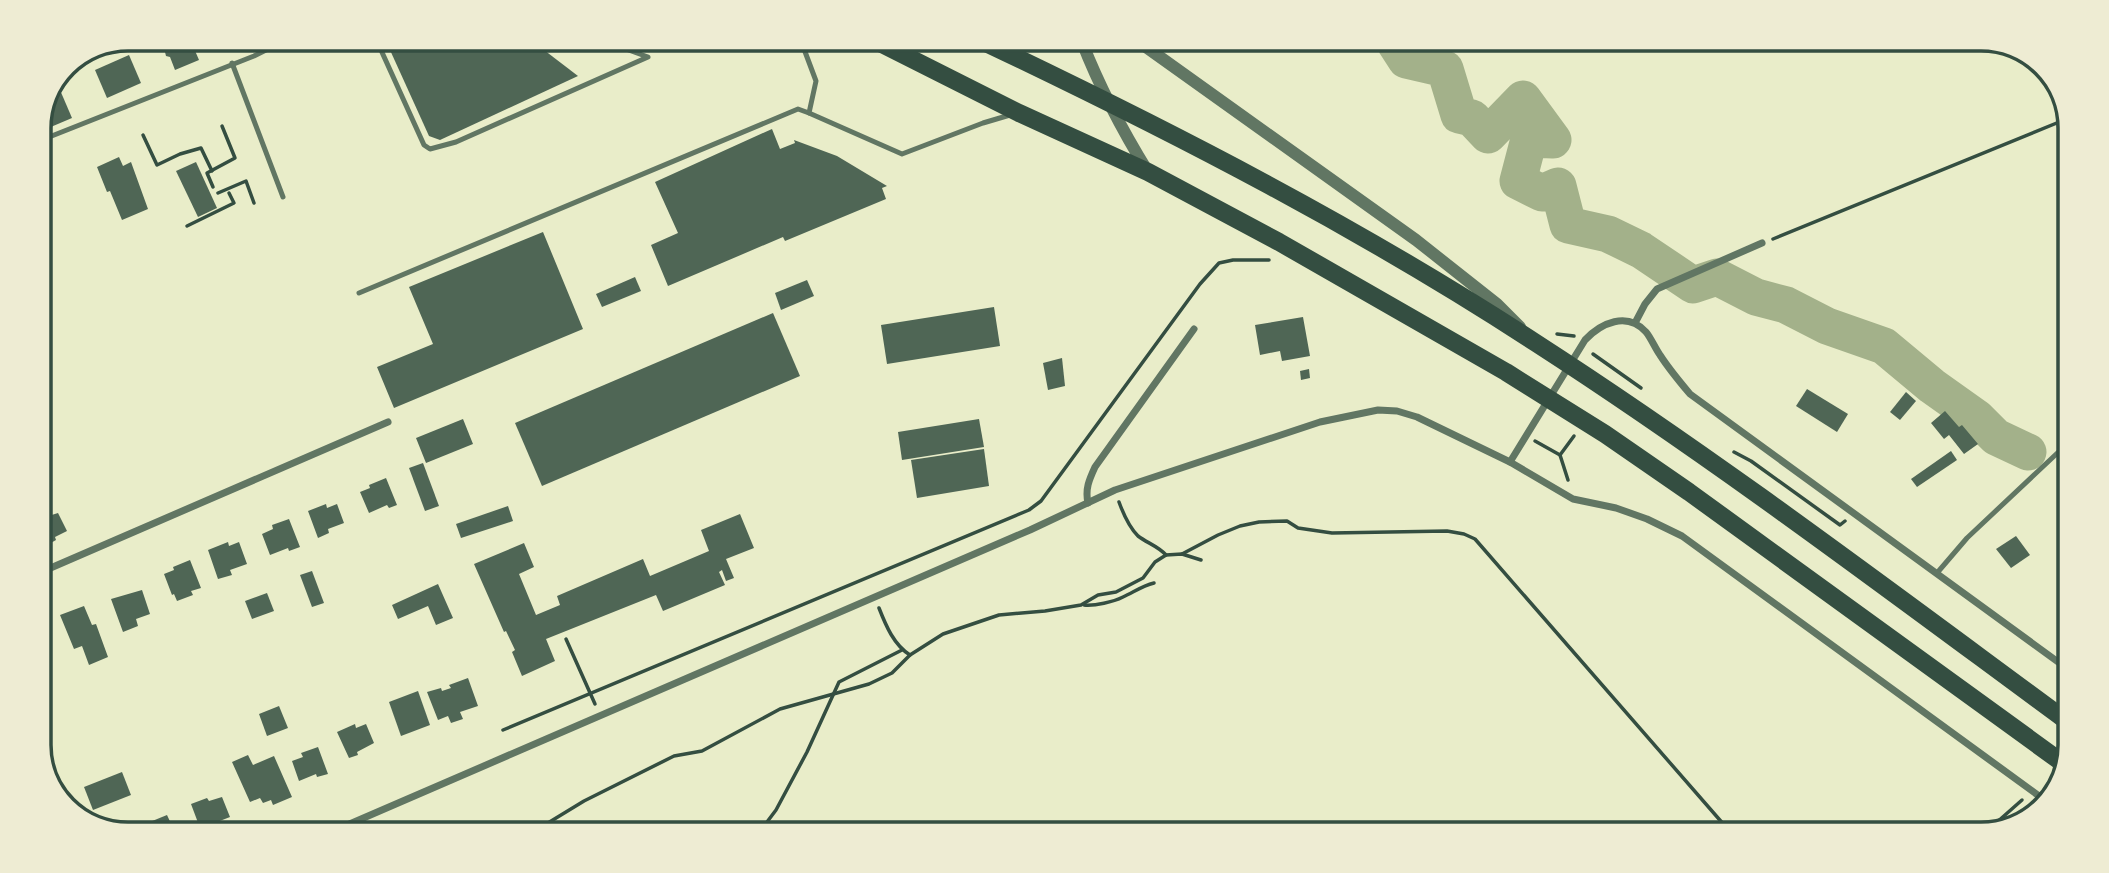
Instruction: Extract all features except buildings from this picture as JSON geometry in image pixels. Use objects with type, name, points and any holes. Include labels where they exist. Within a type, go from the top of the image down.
[{"type":"main road","points":[[896,51],[1019,113],[1148,172],[1290,248],[1506,372],[1605,434],[1689,492],[2057,759]]},
{"type":"main road","points":[[1005,51],[1108,101],[1290,196],[1533,341],[1682,441],[2058,715]]},
{"type":"street","points":[[1085,51],[1096,79],[1148,172]]},
{"type":"street","points":[[1152,51],[1416,240],[1497,304],[1533,341]]},
{"type":"street","points":[[1635,323],[1657,289],[1762,243]]},
{"type":"street","points":[[1510,462],[1578,348],[1591,333],[1614,320],[1635,323],[1647,333],[1675,377],[1690,394],[2058,662]]},
{"type":"street","points":[[1088,503],[1088,481],[1095,467],[1194,329]]},
{"type":"street","points":[[354,822],[876,597],[1115,489],[1320,422],[1378,410],[1397,411],[1417,417],[1510,462],[1573,499],[1626,512],[1666,526],[2039,796]]},
{"type":"street","points":[[51,568],[388,422]]},
{"type":"lane","points":[[51,136],[264,51]]},
{"type":"lane","points":[[381,51],[424,145],[430,149],[456,142],[648,57],[631,51]]},
{"type":"lane","points":[[805,51],[816,81],[809,113]]},
{"type":"lane","points":[[232,63],[283,197]]},
{"type":"lane","points":[[359,293],[798,109],[902,154],[983,122],[1019,113]]},
{"type":"lane","points":[[1937,573],[1967,538],[2058,452]]},
{"type":"path","points":[[1762,243],[2058,122]]},
{"type":"path","points":[[213,187],[207,173],[235,158],[222,126]]},
{"type":"path","points":[[143,135],[157,164],[180,153],[201,148],[212,171]]},
{"type":"path","points":[[218,193],[246,181],[254,202]]},
{"type":"path","points":[[187,226],[234,203],[229,192]]},
{"type":"path","points":[[503,730],[1029,510],[1041,501],[1200,284],[1219,263],[1233,260],[1269,260]]},
{"type":"path","points":[[1595,345],[1593,355],[1649,393]]},
{"type":"path","points":[[1560,455],[1577,431]]},
{"type":"path","points":[[1534,440],[1560,455],[1573,499]]},
{"type":"path","points":[[1733,452],[1751,461],[1840,525],[1855,513]]},
{"type":"path","points":[[1120,505],[1130,526],[1140,537],[1158,546],[1166,555]]},
{"type":"path","points":[[1182,554],[1229,531],[1259,522],[1287,521],[1297,528],[1332,533],[1447,531],[1475,539],[1722,822]]},
{"type":"path","points":[[1081,605],[1098,595],[1116,592],[1143,578],[1155,562],[1166,555],[1182,554],[1201,560]]},
{"type":"path","points":[[550,822],[584,801],[674,756],[702,751],[780,709],[869,684],[892,673],[910,655],[943,634],[999,615],[1092,606],[1120,599],[1144,585],[1154,583]]},
{"type":"path","points":[[876,597],[886,626],[902,650],[910,655]]},
{"type":"path","points":[[566,639],[600,715]]},
{"type":"path","points":[[767,822],[807,752],[839,682],[902,650]]},
{"type":"path","points":[[1999,820],[2032,791]]},
{"type":"waterway","points":[[1400,51],[1406,60],[1445,69],[1459,115],[1472,118],[1488,135],[1523,99],[1553,140],[1529,139],[1518,181],[1542,193],[1558,186],[1568,225],[1608,234],[1641,250],[1693,285],[1717,277],[1756,297],[1786,305],[1827,326],[1884,346],[1932,386],[1977,418],[1996,437],[2028,452]]}]
